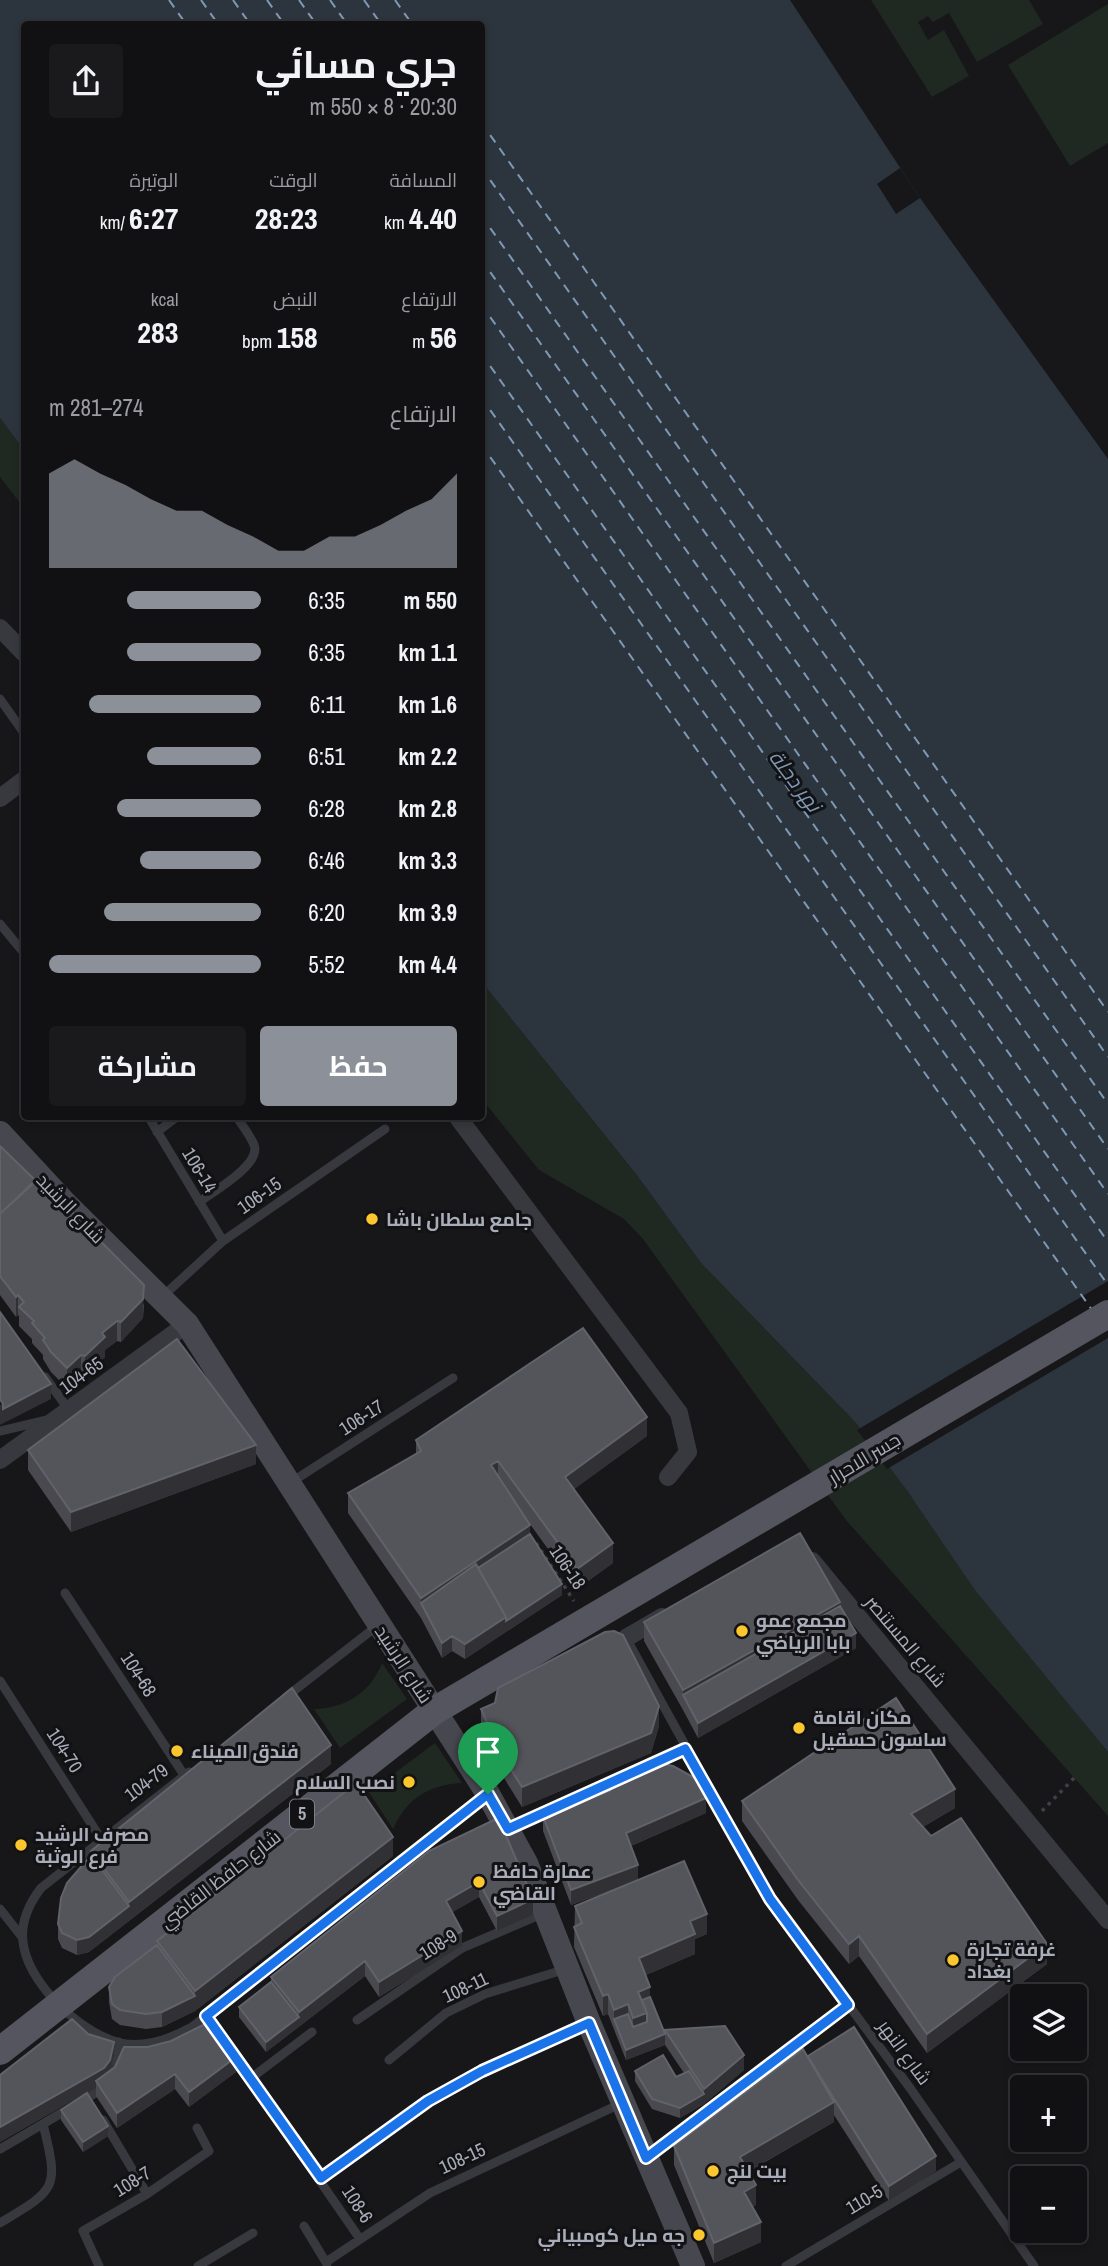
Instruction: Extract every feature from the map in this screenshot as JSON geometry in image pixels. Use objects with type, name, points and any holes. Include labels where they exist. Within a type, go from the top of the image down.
[{"type":"main road","name":"شارع الرشيد","points":[[0,1133],[187,1324],[488,1794],[508,1829],[546,1913],[688,2263]]},
{"type":"main road","name":"جسر الاحرار","points":[[619,1599],[1108,1314]]},
{"type":"main road","name":"شارع حافظ القاضي","points":[[0,2050],[434,1711],[619,1599]]},
{"type":"street","points":[[0,628],[21,650]]},
{"type":"street","points":[[0,798],[21,782]]},
{"type":"street","points":[[460,1120],[679,1413],[688,1452],[668,1476]]},
{"type":"street","name":"104-65","points":[[0,1460],[187,1324]]},
{"type":"street","name":"شارع المستنصر","points":[[805,1552],[1108,1920]]},
{"type":"street","points":[[626,1638],[674,1610]]},
{"type":"lane","points":[[0,699],[21,729]]},
{"type":"lane","points":[[0,924],[21,949]]},
{"type":"lane","name":"106-14","points":[[150,1120],[223,1241]]},
{"type":"lane","points":[[157,1132],[173,1120]]},
{"type":"lane","points":[[200,1202],[248,1166],[254,1156],[256,1147],[239,1120]]},
{"type":"lane","name":"106-15","points":[[161,1298],[223,1241],[385,1129]]},
{"type":"lane","points":[[0,1431],[64,1413],[38,1367]]},
{"type":"lane","name":"106-17","points":[[288,1484],[453,1378]]},
{"type":"lane","name":"104-68","points":[[65,1593],[184,1775]]},
{"type":"lane","points":[[272,1707],[379,1625]]},
{"type":"lane","name":"شارع النهر","points":[[626,1638],[770,1899],[1034,2266]]},
{"type":"lane","name":"104-70","points":[[0,1681],[101,1839]]},
{"type":"lane","points":[[508,1829],[685,1749]]},
{"type":"lane","name":"104-79","points":[[22,1937],[27,1911],[41,1888],[194,1768]]},
{"type":"lane","points":[[0,1909],[22,1937],[30,1965],[60,2004],[86,2029],[118,2042],[143,2044],[160,2041],[177,2035],[206,2016],[488,1794]]},
{"type":"lane","name":"108-9","points":[[357,2020],[462,1948],[546,1913]]},
{"type":"lane","name":"108-11","points":[[389,2060],[446,2013],[485,1994],[568,1969]]},
{"type":"lane","points":[[646,2158],[848,2005]]},
{"type":"lane","name":"108-6","points":[[206,2016],[321,2178],[360,2239]]},
{"type":"lane","points":[[321,2178],[428,2101],[482,2071],[589,2023]]},
{"type":"lane","points":[[250,2079],[313,2032]]},
{"type":"lane","points":[[0,2149],[89,2097],[116,2074],[118,2042]]},
{"type":"lane","points":[[89,2097],[147,2194]]},
{"type":"lane","name":"108-15","points":[[327,2264],[430,2193],[623,2102]]},
{"type":"lane","points":[[0,2223],[38,2200],[48,2190],[54,2168],[43,2124]]},
{"type":"lane","name":"108-7","points":[[99,2266],[83,2231],[147,2194],[209,2151],[197,2128]]},
{"type":"lane","name":"110-5","points":[[786,2266],[961,2162]]},
{"type":"lane","points":[[304,2226],[327,2264]]},
{"type":"lane","points":[[198,2266],[253,2233]]},
{"type":"path","name":"106-18","points":[[533,1540],[587,1620]]},
{"type":"path","points":[[1029,1824],[1077,1776]]},
{"type":"shaded area","points":[[871,0],[1029,0],[1043,24],[977,62],[949,13],[933,22],[928,16],[918,22],[928,40],[944,30],[969,76],[932,97]]},
{"type":"shaded area","points":[[1108,4],[1108,143],[1070,166],[1008,65]]},
{"type":"shaded area","points":[[0,418],[21,446],[21,504],[0,477]]},
{"type":"shaded area","points":[[485,986],[636,1174],[701,1263],[856,1423],[1035,1661],[1108,1752],[1108,1816],[846,1520],[643,1239],[624,1219],[539,1170],[485,1103]]},
{"type":"shaded area","points":[[382,1663],[407,1699],[340,1748],[314,1709],[336,1706],[355,1697],[371,1683]]},
{"type":"shaded area","points":[[435,1743],[462,1783],[439,1787],[420,1795],[405,1809],[393,1829],[369,1792]]},
{"type":"water","name":"نهر دجلة","points":[[0,0],[790,0],[920,198],[1108,459],[1108,1752],[975,1590],[908,1492],[856,1423],[701,1263],[636,1174],[485,986],[485,21],[21,21],[21,446],[0,418]]},
{"type":"pier","points":[[900,168],[920,198],[896,214],[877,184]]},
{"type":"pier","points":[[1108,1281],[1108,1338],[887,1469],[857,1430]]},
{"type":"building","points":[[0,1146],[36,1181],[0,1214]]},
{"type":"building","points":[[38,1178],[144,1285],[143,1299],[121,1322],[117,1321],[102,1333],[105,1337],[85,1356],[81,1355],[67,1368],[51,1352],[43,1340],[45,1338],[32,1323],[34,1321],[19,1307],[24,1302],[18,1295],[16,1297],[0,1276],[0,1214]]},
{"type":"building","points":[[0,1312],[51,1384],[3,1409],[0,1399]]},
{"type":"building","points":[[583,1328],[647,1417],[565,1477],[613,1543],[577,1569],[498,1461],[491,1465],[530,1525],[421,1598],[348,1493],[421,1451],[416,1440]]},
{"type":"building","points":[[177,1339],[256,1445],[71,1512],[28,1450]]},
{"type":"building","name":"مجمع عمو بابا الرياضي","points":[[800,1533],[840,1602],[683,1690],[644,1622]]},
{"type":"building","points":[[530,1534],[562,1584],[506,1621],[478,1568]]},
{"type":"building","points":[[476,1564],[506,1617],[465,1644],[452,1636],[442,1643],[421,1603]]},
{"type":"building","points":[[840,1606],[856,1633],[698,1723],[683,1695]]},
{"type":"building","points":[[614,1631],[623,1635],[659,1706],[651,1733],[522,1787],[499,1751],[510,1746],[507,1740],[497,1745],[481,1709],[495,1703],[498,1688],[605,1632]]},
{"type":"building","points":[[292,1688],[331,1745],[129,1902],[91,1851]]},
{"type":"building","points":[[896,1698],[955,1789],[911,1814],[931,1836],[961,1818],[1047,1944],[927,2034],[859,1936],[849,1944],[798,1880],[742,1801]]},
{"type":"building","points":[[663,1764],[673,1766],[695,1778],[706,1798],[626,1833],[638,1865],[571,1890],[543,1816],[610,1791],[607,1781]]},
{"type":"building","points":[[356,1783],[393,1837],[195,1991],[157,1941]]},
{"type":"building","points":[[494,1820],[502,1826],[533,1899],[497,1916],[479,1882],[446,1901],[462,1931],[379,1982],[365,1961],[299,2012],[271,1977],[429,1851]]},
{"type":"building","points":[[91,1855],[129,1906],[89,1937],[77,1940],[62,1933],[58,1924],[61,1898],[67,1883]]},
{"type":"building","points":[[684,1861],[707,1914],[690,1921],[695,1934],[639,1958],[650,1987],[638,1992],[647,2013],[633,2018],[628,2004],[614,2010],[608,1994],[603,1996],[574,1927],[582,1923],[575,1906]]},
{"type":"building","points":[[157,1945],[195,1996],[162,2012],[146,2014],[120,2010],[112,2004],[109,1987],[115,1977]]},
{"type":"building","points":[[271,1982],[299,2017],[266,2042],[239,2007]]},
{"type":"building","points":[[650,1997],[665,2034],[626,2050],[614,2019],[628,2014],[633,2027],[647,2022],[642,2000]]},
{"type":"building","points":[[72,2019],[88,2034],[114,2042],[110,2060],[104,2068],[0,2127],[0,2075]]},
{"type":"building","points":[[207,2023],[236,2057],[189,2092],[175,2074],[117,2113],[96,2081],[115,2067],[124,2047],[148,2047],[171,2041]]},
{"type":"building","points":[[725,2026],[744,2055],[704,2089],[665,2030]]},
{"type":"building","points":[[854,2027],[936,2156],[889,2186],[808,2056]]},
{"type":"building","name":"بيت لنج","points":[[803,2049],[834,2102],[740,2157],[756,2185],[744,2192],[761,2222],[714,2243],[674,2146]]},
{"type":"building","points":[[663,2055],[676,2077],[689,2071],[704,2094],[680,2108],[652,2099],[635,2071]]},
{"type":"building","points":[[87,2093],[108,2126],[83,2142],[61,2110]]},
{"type":"ferry route","points":[[169,0],[184,21]]},
{"type":"ferry route","points":[[201,0],[216,21]]},
{"type":"ferry route","points":[[233,0],[248,21]]},
{"type":"ferry route","points":[[267,0],[282,21]]},
{"type":"ferry route","points":[[299,0],[314,21]]},
{"type":"ferry route","points":[[330,0],[345,21]]},
{"type":"ferry route","points":[[364,0],[379,21]]},
{"type":"ferry route","points":[[395,0],[410,21]]},
{"type":"ferry route","points":[[485,128],[1108,1012]]},
{"type":"ferry route","points":[[485,173],[1108,1057]]},
{"type":"ferry route","points":[[485,221],[1108,1104]]},
{"type":"ferry route","points":[[485,265],[1108,1149]]},
{"type":"ferry route","points":[[485,310],[1108,1194]]},
{"type":"ferry route","points":[[485,359],[1108,1242]]},
{"type":"ferry route","points":[[485,403],[1108,1285]]},
{"type":"ferry route","points":[[485,450],[1092,1310]]},
{"type":"place","name":"جامع سلطان باشا","points":[[372,1219]]},
{"type":"place","name":"مجمع عمو بابا الرياضي","points":[[742,1631]]},
{"type":"place","name":"مكان اقامة ساسون حسقيل","points":[[799,1728]]},
{"type":"place","name":"فندق الميناء","points":[[177,1751]]},
{"type":"place","name":"نصب السلام","points":[[409,1782]]},
{"type":"place","name":"مصرف الرشيد فرع الوثبة","points":[[21,1845]]},
{"type":"place","name":"عمارة حافظ القاضي","points":[[479,1882]]},
{"type":"place","name":"غرفة تجارة بغداد","points":[[953,1960]]},
{"type":"place","name":"بيت لنج","points":[[713,2171]]},
{"type":"place","name":"جه ميل كومبياني","points":[[699,2235]]},
{"type":"route","points":[[685,1749],[770,1899],[848,2005],[646,2158],[589,2023],[482,2071],[428,2101],[321,2178],[206,2016],[488,1794],[508,1829],[685,1749]]}]
